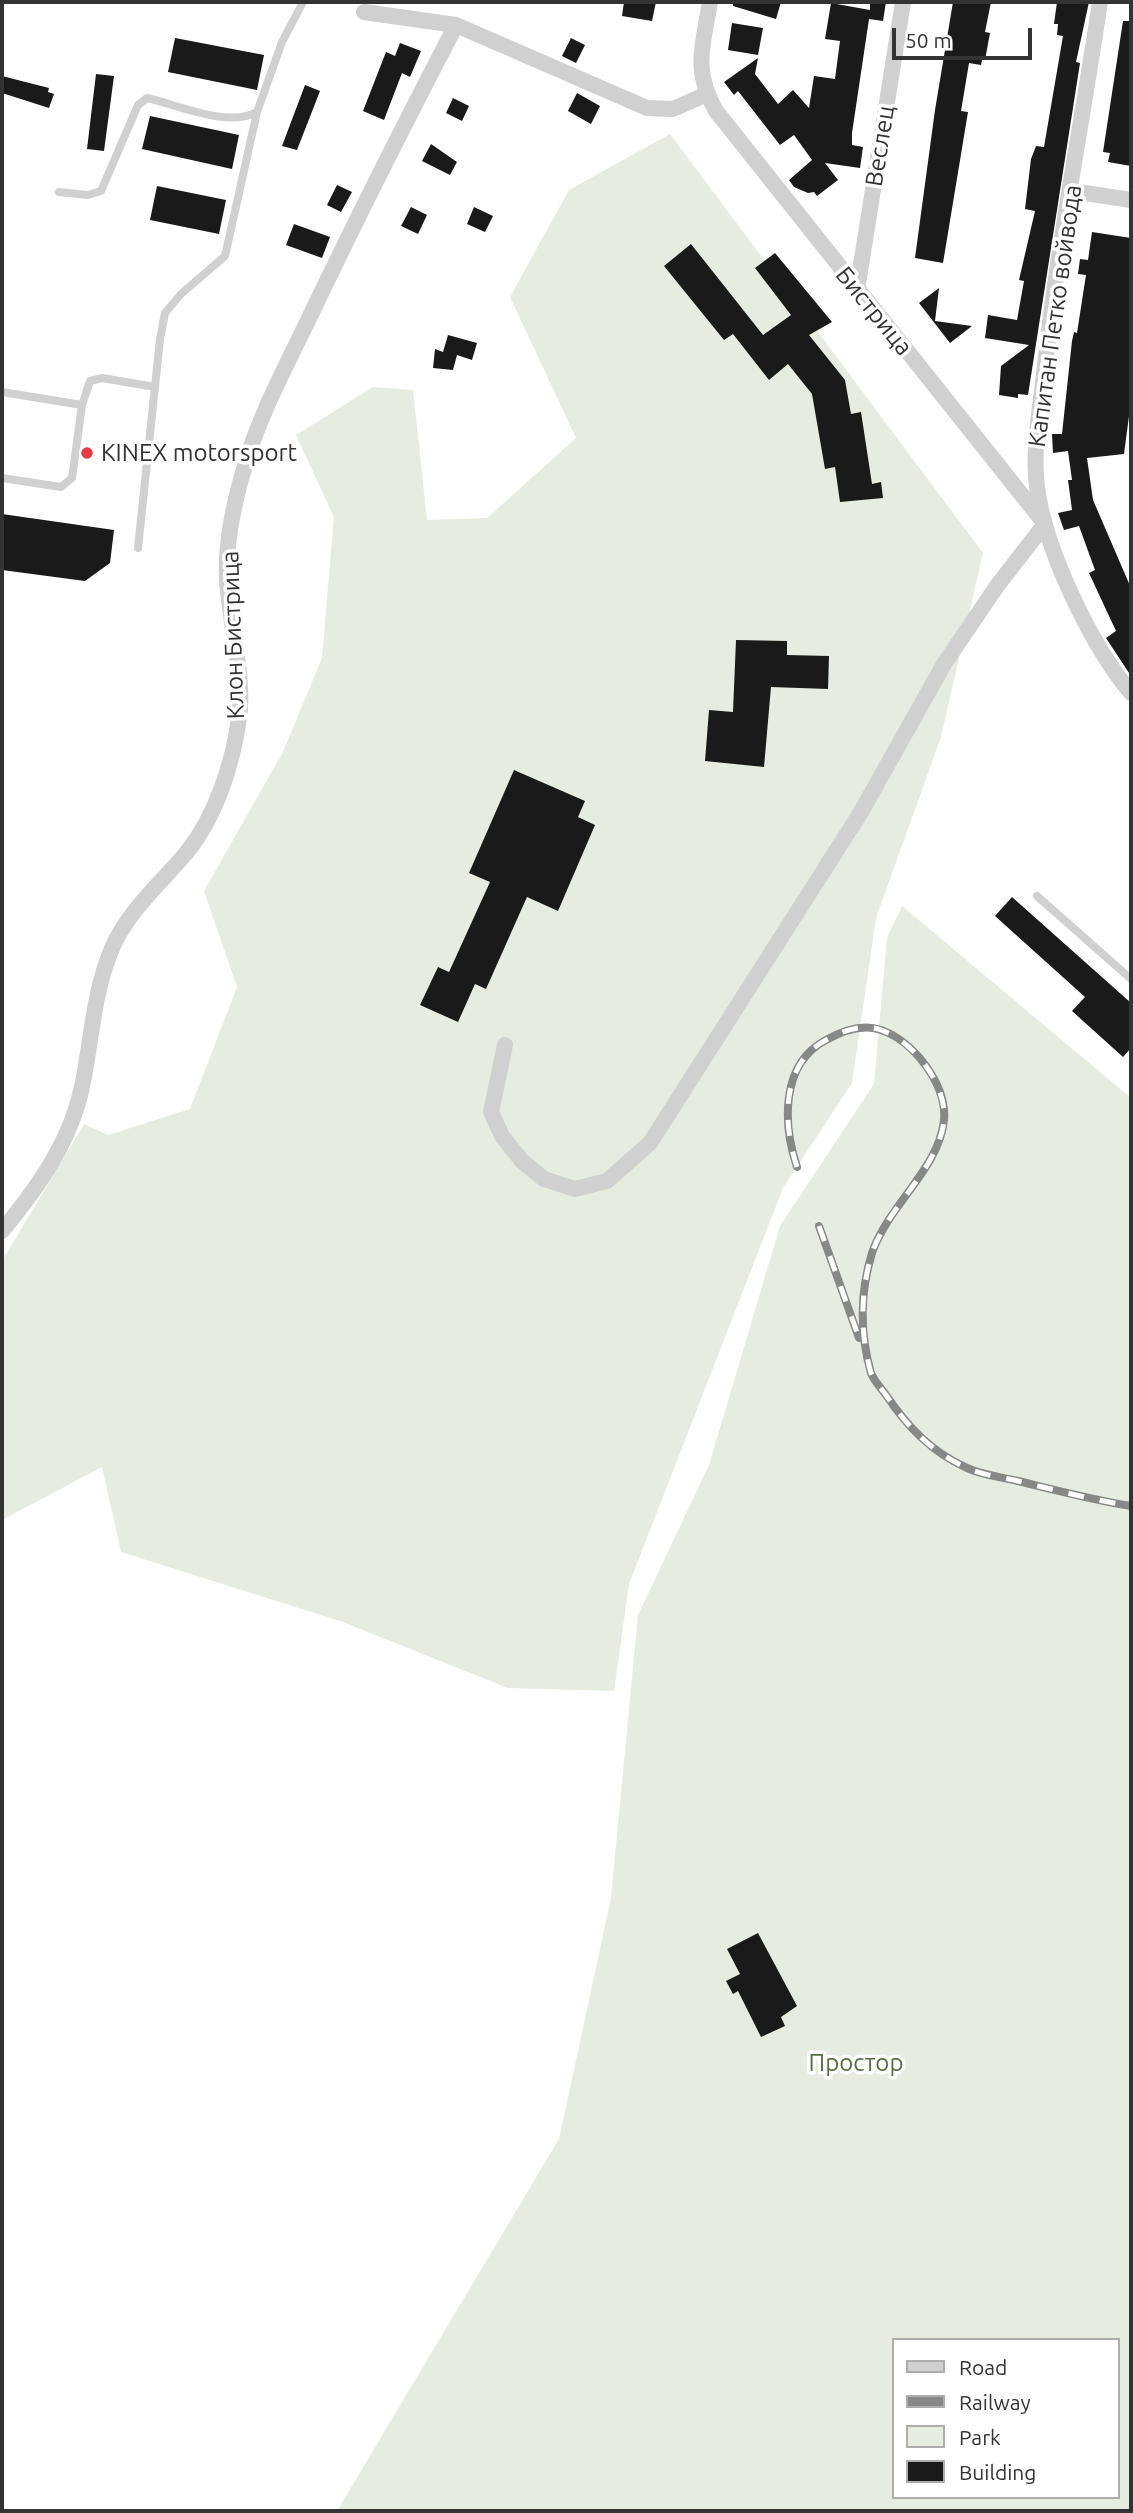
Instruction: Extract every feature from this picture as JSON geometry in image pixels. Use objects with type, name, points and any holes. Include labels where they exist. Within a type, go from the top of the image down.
[{"type":"street","name":"Бистрица","points":[[710,2],[699,71],[707,94],[857,290],[1045,524]]},
{"type":"street","name":"Веслец","points":[[857,290],[903,2]]},
{"type":"street","name":"Капитан Петко войвода","points":[[1100,2],[1050,323],[1036,451],[1037,486],[1045,524],[1092,638],[1131,693]]},
{"type":"street","points":[[365,12],[456,25],[647,108],[673,108],[707,94]]},
{"type":"street","name":"Клон Бистрица","points":[[2,1231],[39,1185],[68,1134],[83,1084],[94,1006],[113,945],[136,910],[189,849],[210,814],[227,771],[240,715],[227,578],[229,533],[247,461],[274,393],[359,212],[456,25]]},
{"type":"street","points":[[1072,191],[1131,200]]},
{"type":"street","points":[[505,1045],[491,1112],[502,1136],[522,1161],[544,1179],[575,1189],[607,1181],[650,1143],[861,812],[944,664],[997,586],[1045,524]]},
{"type":"lane","points":[[138,548],[165,313],[181,294],[225,256],[257,112],[282,42],[303,2]]},
{"type":"lane","points":[[59,192],[88,195],[102,191],[138,105],[147,97],[218,116],[246,118],[257,112]]},
{"type":"lane","points":[[2,478],[61,487],[72,478],[82,405],[90,381],[102,378],[155,387]]},
{"type":"lane","points":[[2,392],[82,405]]},
{"type":"lane","points":[[1037,896],[1131,979]]},
{"type":"green space","points":[[670,134],[983,553],[941,737],[876,918],[852,1083],[783,1188],[629,1584],[614,1691],[508,1688],[343,1622],[121,1552],[102,1467],[2,1520],[2,1261],[84,1124],[108,1135],[190,1109],[237,987],[204,891],[283,752],[322,658],[334,517],[296,435],[373,387],[413,390],[427,520],[487,518],[576,438],[510,297],[569,190]]},
{"type":"green space","name":"Простор","points":[[902,906],[1131,1098],[1131,2511],[337,2511],[559,2139],[611,1898],[638,1615],[709,1465],[780,1226],[874,1084],[887,938]]},
{"type":"building","points":[[624,2],[656,2],[652,21],[622,16]]},
{"type":"building","points":[[733,2],[781,2],[776,19],[733,6]]},
{"type":"building","points":[[870,2],[886,2],[883,21],[869,19],[852,133],[852,145],[863,147],[860,168],[825,163],[838,180],[817,196],[814,192],[808,193],[794,187],[789,180],[812,160],[794,135],[780,145],[738,91],[734,95],[724,82],[758,58],[755,74],[778,104],[793,90],[809,108],[814,76],[835,79],[840,41],[825,39],[831,3],[870,10]]},
{"type":"building","points":[[953,2],[991,2],[985,32],[990,33],[985,60],[982,60],[981,65],[969,63],[961,111],[968,112],[943,263],[915,258]]},
{"type":"building","points":[[1057,2],[1089,2],[1076,62],[1080,63],[1028,395],[1018,394],[1018,398],[999,395],[1001,366],[1029,345],[985,338],[988,315],[1017,320],[1024,281],[1019,280],[1035,211],[1025,209],[1031,159],[1036,146],[1044,147],[1063,36],[1057,35],[1058,24],[1054,24]]},
{"type":"building","points":[[1123,21],[1131,21],[1131,166],[1108,162],[1110,153],[1103,152]]},
{"type":"building","points":[[732,23],[763,28],[758,55],[728,50]]},
{"type":"building","points":[[175,38],[264,55],[257,90],[168,72]]},
{"type":"building","points":[[571,38],[585,45],[576,63],[562,56]]},
{"type":"building","points":[[400,43],[421,51],[410,77],[402,73],[384,120],[363,111],[386,52],[395,56]]},
{"type":"building","points":[[96,74],[114,76],[104,151],[87,149]]},
{"type":"building","points":[[2,76],[49,88],[48,92],[54,94],[49,108],[2,93]]},
{"type":"building","points":[[305,85],[320,91],[297,150],[282,146]]},
{"type":"building","points":[[577,93],[600,106],[591,124],[568,111]]},
{"type":"building","points":[[453,98],[469,106],[462,121],[446,113]]},
{"type":"building","points":[[150,116],[239,135],[232,169],[142,149]]},
{"type":"building","points":[[431,144],[457,162],[450,175],[422,161]]},
{"type":"building","points":[[337,185],[352,192],[341,212],[327,205]]},
{"type":"building","points":[[157,186],[226,200],[219,234],[150,220]]},
{"type":"building","points":[[411,207],[427,215],[418,234],[401,226]]},
{"type":"building","points":[[474,207],[493,216],[485,232],[467,224]]},
{"type":"building","points":[[294,224],[330,237],[322,258],[286,245]]},
{"type":"building","points":[[1092,232],[1131,238],[1131,401],[1124,454],[1087,458],[1093,500],[1131,588],[1131,676],[1106,638],[1116,631],[1089,573],[1095,570],[1079,526],[1064,530],[1058,513],[1072,510],[1068,480],[1072,480],[1068,451],[1053,453],[1052,434],[1062,434],[1072,341],[1074,332],[1077,333],[1086,275],[1078,274],[1080,259],[1088,260]]},
{"type":"building","points":[[691,244],[763,335],[791,315],[755,268],[775,253],[832,322],[809,335],[845,380],[851,414],[861,412],[872,484],[881,482],[883,498],[840,502],[835,467],[825,469],[812,394],[788,364],[769,380],[733,334],[724,340],[664,266]]},
{"type":"building","points":[[939,288],[935,321],[972,326],[950,343],[919,303]]},
{"type":"building","points":[[448,335],[477,343],[472,360],[457,355],[453,370],[433,368],[435,349],[443,352]]},
{"type":"building","points":[[2,514],[114,530],[110,563],[85,581],[2,570]]},
{"type":"building","points":[[736,640],[787,641],[787,655],[829,656],[828,689],[771,687],[764,767],[705,761],[709,710],[733,712]]},
{"type":"building","points":[[514,770],[585,801],[578,817],[595,825],[558,911],[527,897],[486,989],[475,984],[458,1022],[420,1005],[438,967],[449,972],[490,882],[469,873]]},
{"type":"building","points":[[1012,897],[1131,1003],[1131,1048],[1123,1057],[1072,1011],[1085,997],[995,916]]},
{"type":"building","points":[[758,1933],[797,2006],[781,2017],[785,2026],[761,2037],[738,1991],[733,1994],[726,1981],[740,1974],[727,1949]]},
{"type":"railway","points":[[797,1167],[789,1133],[789,1097],[800,1064],[811,1051],[839,1034],[867,1027],[893,1036],[916,1054],[926,1066],[940,1093],[944,1120],[933,1155],[890,1218],[872,1253],[865,1283],[863,1313],[867,1358],[872,1376],[911,1428],[954,1462],[985,1474],[1131,1506]]},
{"type":"railway","points":[[819,1226],[859,1338]]},
{"type":"place","name":"KINEX motorsport","points":[[87,453]]}]
